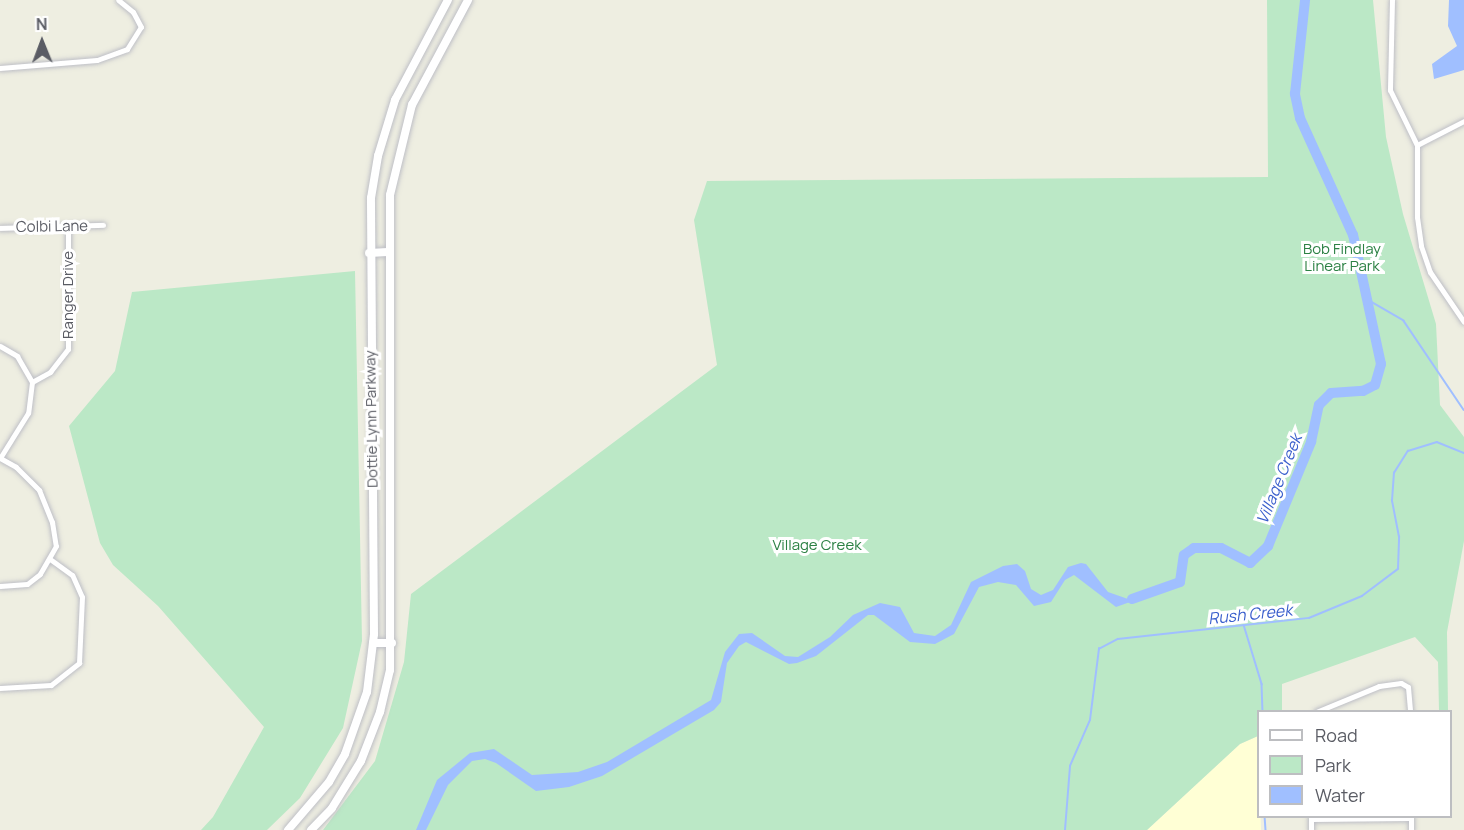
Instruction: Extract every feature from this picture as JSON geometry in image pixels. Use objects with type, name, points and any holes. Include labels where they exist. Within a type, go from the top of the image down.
[{"type":"main road","name":"Dottie Lynn Parkway","points":[[288,830],[328,783],[345,754],[367,692],[373,643],[369,253],[374,176],[395,100],[448,0]]},
{"type":"main road","name":"Dottie Lynn Parkway","points":[[311,830],[332,808],[361,761],[385,692],[392,643],[388,252],[390,195],[405,123],[424,79],[468,0]]},
{"type":"main road","points":[[369,253],[388,252]]},
{"type":"main road","points":[[373,643],[392,643]]},
{"type":"street","points":[[0,68],[97,60],[127,49],[141,27],[133,12],[118,0]]},
{"type":"street","points":[[1392,0],[1390,90],[1417,145],[1417,217],[1421,246],[1430,272],[1464,322]]},
{"type":"street","points":[[1417,145],[1464,121]]},
{"type":"street","name":"Colbi Lane","points":[[0,228],[103,225]]},
{"type":"street","name":"Ranger Drive","points":[[32,382],[50,372],[68,349],[68,226]]},
{"type":"street","points":[[0,346],[17,356],[32,382],[28,413],[0,458],[29,477],[46,504],[56,546],[51,560],[27,584],[0,586]]},
{"type":"street","points":[[0,688],[51,685],[79,663],[82,597],[72,575],[51,560]]},
{"type":"street","points":[[1319,710],[1379,686],[1401,683],[1408,687],[1410,710]]},
{"type":"street","points":[[1311,818],[1311,830]]},
{"type":"shaded area","points":[[1257,736],[1257,818],[1261,818],[1261,830],[1147,830],[1240,744]]},
{"type":"green space","name":"Bob Findlay Linear Park","points":[[1267,0],[1373,0],[1386,137],[1403,214],[1436,324],[1440,405],[1464,437],[1464,541],[1447,632],[1448,710],[1439,710],[1438,662],[1415,637],[1282,684],[1282,710],[1257,710],[1257,736],[1240,744],[1147,830],[323,830],[375,761],[404,662],[411,594],[717,365],[694,220],[707,181],[1268,177]]},
{"type":"green space","points":[[355,271],[362,641],[343,728],[300,798],[267,830],[201,830],[213,817],[264,727],[158,606],[113,565],[100,543],[69,426],[115,371],[132,292]]},
{"type":"water","points":[[1449,0],[1464,0],[1464,70],[1434,79],[1432,64],[1457,46],[1448,26]]},
{"type":"water","points":[[1081,563],[1086,564],[1108,592],[1128,599],[1144,597],[1116,607],[1074,575],[1065,580],[1051,602],[1034,606],[1016,585],[998,582],[979,587],[954,634],[935,644],[910,642],[874,615],[868,615],[816,656],[797,663],[789,664],[746,642],[739,646],[727,663],[721,702],[714,710],[602,776],[569,787],[536,791],[496,763],[485,759],[472,761],[448,785],[426,830],[416,830],[437,780],[470,753],[494,749],[532,775],[578,772],[607,762],[711,700],[725,652],[739,634],[752,633],[785,656],[798,657],[830,637],[853,615],[880,603],[900,607],[914,633],[935,636],[951,625],[971,582],[1003,566],[1017,564],[1025,571],[1031,589],[1041,595],[1053,590],[1068,567]]},
{"type":"waterway","name":"Village Creek","points":[[1132,599],[1180,582],[1184,555],[1194,548],[1221,548],[1250,563],[1268,546],[1311,442],[1319,405],[1331,393],[1363,391],[1375,385],[1381,364],[1353,235],[1300,118],[1295,94],[1305,0]]},
{"type":"waterway","name":"Rush Creek","points":[[1370,301],[1404,321],[1464,410]]},
{"type":"waterway","name":"Rush Creek","points":[[1065,830],[1070,766],[1090,720],[1099,649],[1118,639],[1309,618],[1362,596],[1398,569],[1399,537],[1392,501],[1394,473],[1408,451],[1437,442],[1464,453]]},
{"type":"waterway","points":[[1244,625],[1262,684],[1263,710]]},
{"type":"waterway","points":[[1265,818],[1266,830]]}]
